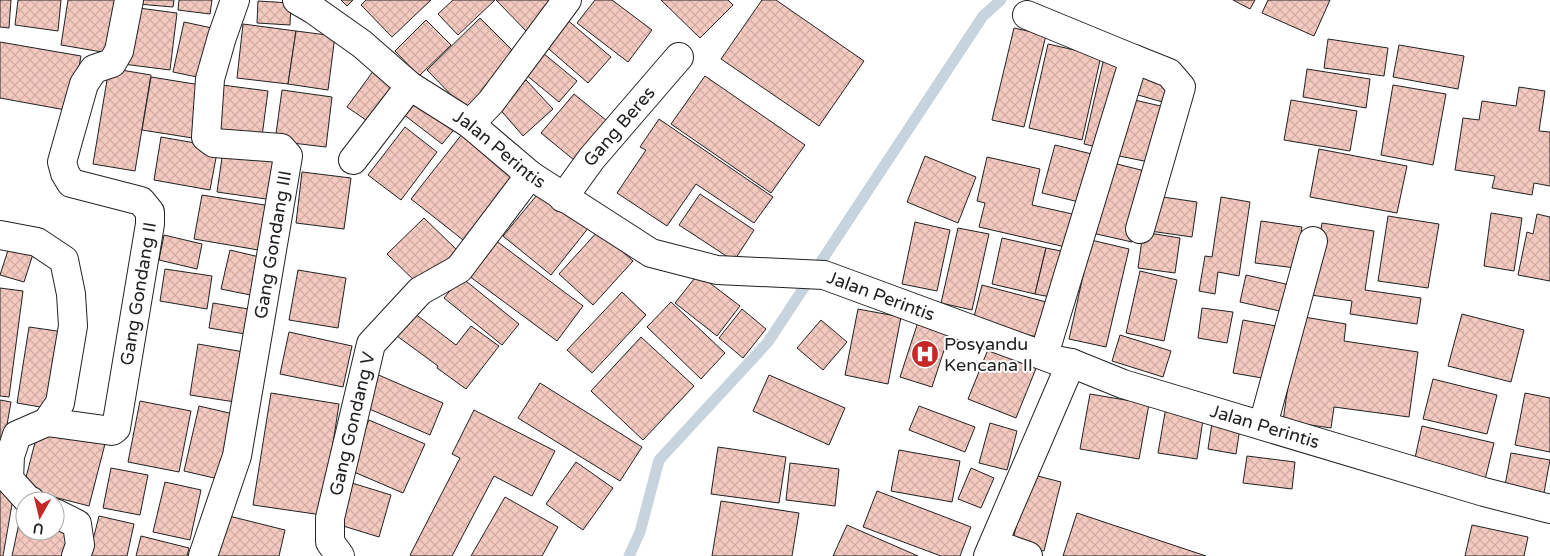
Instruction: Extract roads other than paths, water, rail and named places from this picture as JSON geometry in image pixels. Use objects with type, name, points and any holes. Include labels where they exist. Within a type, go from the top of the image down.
[{"type":"street","name":"Gang Gondang II","points":[[47,422],[112,431],[116,428],[150,224],[150,212],[141,201],[71,182],[65,173],[62,162],[84,84],[94,69],[112,62],[119,51],[129,0]]},
{"type":"street","name":"Gang Gondang III","points":[[204,556],[237,456],[288,156],[281,148],[214,142],[206,137],[210,79],[235,0]]},
{"type":"street","name":"Jalan Perintis","points":[[297,0],[362,44],[410,86],[470,124],[530,176],[651,253],[717,270],[824,275],[1055,360],[1071,363],[1123,384],[1550,510]]},
{"type":"street","points":[[470,124],[491,102],[567,0]]},
{"type":"street","points":[[1026,15],[1169,73],[1181,87],[1140,229]]},
{"type":"street","name":"Gang Beres","points":[[562,198],[598,151],[679,57]]},
{"type":"street","points":[[1044,355],[1134,59]]},
{"type":"street","points":[[353,160],[410,86]]},
{"type":"street","name":"Gang Gondang V","points":[[340,556],[330,542],[330,518],[371,344],[420,290],[460,269],[530,176]]},
{"type":"street","points":[[0,235],[37,242],[64,260],[71,294],[73,326],[60,403],[47,422],[17,436],[10,456],[9,479],[20,491]]},
{"type":"street","points":[[1262,425],[1313,240]]},
{"type":"street","points":[[1028,556],[991,550],[1071,363]]},
{"type":"street","points":[[65,518],[77,524],[80,545],[76,556]]},
{"type":"waterway","points":[[629,556],[640,532],[659,460],[768,342],[983,16],[1001,0]]},
{"type":"place","name":"Posyandu Kencana II","points":[[925,354]]}]
